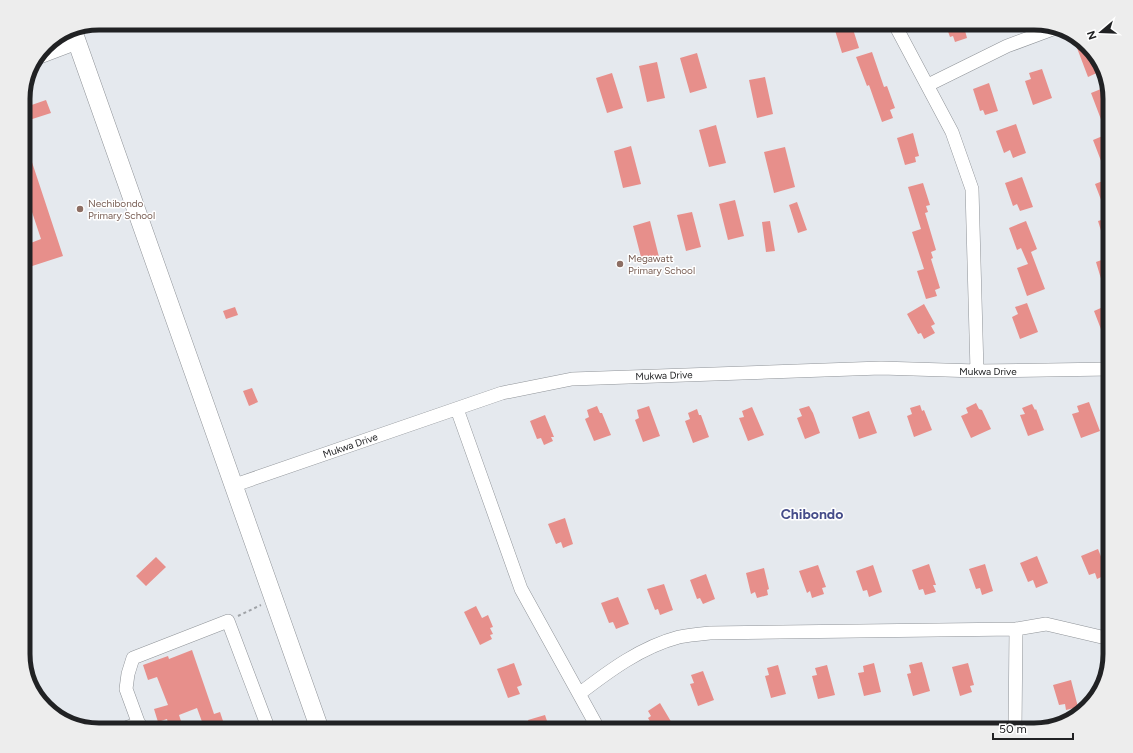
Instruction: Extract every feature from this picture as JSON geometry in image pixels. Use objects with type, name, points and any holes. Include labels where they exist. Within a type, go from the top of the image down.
[{"type":"street","points":[[898,30],[952,132],[972,190],[977,372]]},
{"type":"street","points":[[928,85],[1007,46],[1047,31]]},
{"type":"street","points":[[53,48],[75,36],[235,485],[318,723]]},
{"type":"street","name":"Mukwa Drive","points":[[235,485],[502,392],[572,378],[882,368],[977,372],[1103,369]]},
{"type":"street","points":[[457,408],[521,589],[595,723]]},
{"type":"street","points":[[139,723],[126,689],[128,674],[133,658],[228,621],[266,723]]},
{"type":"street","points":[[579,694],[617,665],[638,654],[679,637],[710,633],[1016,629],[1046,624],[1103,638]]},
{"type":"street","points":[[1015,723],[1016,629]]},
{"type":"path","points":[[228,621],[275,599]]},
{"type":"building","points":[[835,30],[853,30],[859,48],[842,53]]},
{"type":"building","points":[[948,30],[965,30],[967,38],[955,42],[953,36],[950,37]]},
{"type":"building","points":[[1079,47],[1081,52],[1086,54],[1098,73],[1088,77],[1077,48]]},
{"type":"building","points":[[872,52],[884,87],[887,86],[895,108],[890,110],[893,118],[882,122],[869,85],[867,86],[856,57]]},
{"type":"building","points":[[697,53],[707,88],[690,93],[680,58]]},
{"type":"building","points":[[657,62],[665,98],[647,102],[639,66]]},
{"type":"building","points":[[1042,69],[1052,98],[1033,105],[1025,81],[1031,79],[1029,73]]},
{"type":"building","points":[[612,73],[623,108],[607,113],[596,78]]},
{"type":"building","points":[[765,77],[773,114],[757,118],[749,80]]},
{"type":"building","points":[[989,83],[998,111],[985,115],[983,110],[980,111],[973,89]]},
{"type":"building","points":[[1102,89],[1102,122],[1091,93]]},
{"type":"building","points":[[46,100],[51,113],[30,120],[30,106]]},
{"type":"building","points":[[1016,124],[1026,153],[1013,158],[1010,150],[1004,153],[996,131]]},
{"type":"building","points":[[716,125],[726,163],[709,167],[699,130]]},
{"type":"building","points":[[913,133],[919,156],[915,157],[916,162],[905,165],[897,138]]},
{"type":"building","points":[[1103,136],[1103,166],[1093,140]]},
{"type":"building","points":[[631,146],[641,184],[623,188],[614,151]]},
{"type":"building","points":[[785,147],[795,187],[774,193],[764,152]]},
{"type":"building","points":[[30,156],[63,256],[30,267],[30,243],[41,239],[30,206]]},
{"type":"building","points":[[1022,177],[1033,207],[1020,211],[1017,204],[1013,206],[1005,183]]},
{"type":"building","points":[[1103,181],[1103,205],[1095,184]]},
{"type":"building","points":[[923,183],[930,205],[926,206],[928,212],[925,213],[936,250],[931,252],[933,258],[931,259],[940,288],[935,290],[937,296],[926,299],[917,271],[924,269],[912,232],[921,229],[908,187]]},
{"type":"building","points":[[735,200],[744,236],[728,240],[719,204]]},
{"type":"building","points":[[797,202],[807,230],[798,233],[789,205]]},
{"type":"building","points":[[692,212],[701,247],[686,251],[677,215]]},
{"type":"building","points":[[1103,220],[1103,237],[1098,221]]},
{"type":"building","points":[[650,221],[659,257],[642,261],[633,226]]},
{"type":"building","points":[[770,221],[775,251],[766,252],[762,222]]},
{"type":"building","points":[[1026,221],[1037,249],[1031,252],[1045,289],[1027,296],[1017,268],[1028,264],[1021,248],[1017,250],[1009,228]]},
{"type":"building","points":[[1103,260],[1103,285],[1096,262]]},
{"type":"building","points":[[1027,303],[1038,332],[1020,339],[1012,317],[1018,314],[1015,307]]},
{"type":"building","points":[[924,304],[935,324],[931,326],[935,333],[924,339],[921,333],[918,334],[907,314]]},
{"type":"building","points":[[235,307],[238,315],[226,319],[223,311]]},
{"type":"building","points":[[1103,307],[1103,334],[1094,311]]},
{"type":"building","points":[[252,388],[258,402],[249,406],[243,391]]},
{"type":"building","points":[[1089,402],[1100,431],[1081,438],[1072,414],[1079,412],[1077,406]]},
{"type":"building","points":[[976,403],[979,409],[982,410],[991,429],[971,438],[961,416],[968,413],[966,408]]},
{"type":"building","points":[[1032,404],[1035,410],[1036,409],[1044,430],[1028,436],[1020,415],[1025,414],[1022,408]]},
{"type":"building","points":[[920,405],[922,411],[924,410],[932,430],[914,437],[907,416],[912,414],[910,408]]},
{"type":"building","points":[[597,406],[600,413],[602,413],[611,435],[594,441],[585,419],[589,417],[587,410]]},
{"type":"building","points":[[649,406],[660,436],[643,442],[635,420],[639,418],[637,410]]},
{"type":"building","points":[[809,406],[820,433],[805,439],[797,418],[802,416],[799,409]]},
{"type":"building","points":[[752,407],[764,435],[748,441],[739,418],[744,417],[742,411]]},
{"type":"building","points":[[697,409],[699,415],[701,415],[709,437],[693,443],[685,421],[690,419],[688,413]]},
{"type":"building","points":[[869,411],[877,433],[859,439],[852,417]]},
{"type":"building","points":[[545,415],[554,437],[551,437],[553,441],[544,445],[541,438],[537,439],[530,421]]},
{"type":"building","points":[[565,518],[573,544],[563,548],[561,542],[556,544],[548,524]]},
{"type":"building","points":[[1098,549],[1103,562],[1103,576],[1097,579],[1095,573],[1089,575],[1081,556]]},
{"type":"building","points":[[1037,556],[1048,583],[1036,588],[1033,580],[1028,582],[1020,563]]},
{"type":"building","points":[[156,557],[166,567],[146,586],[136,576]]},
{"type":"building","points":[[929,564],[936,585],[933,585],[936,592],[925,595],[923,589],[919,590],[912,570]]},
{"type":"building","points":[[985,564],[993,591],[982,595],[980,588],[976,589],[969,569]]},
{"type":"building","points":[[818,565],[826,587],[822,588],[824,594],[812,598],[810,591],[807,593],[799,571]]},
{"type":"building","points":[[873,565],[882,592],[869,597],[867,590],[863,591],[856,571]]},
{"type":"building","points":[[764,568],[769,589],[767,590],[768,595],[757,598],[755,592],[751,594],[746,573]]},
{"type":"building","points":[[706,574],[715,599],[703,604],[700,598],[697,599],[690,580]]},
{"type":"building","points":[[664,584],[673,610],[660,615],[658,609],[655,610],[647,589]]},
{"type":"building","points":[[618,597],[629,624],[616,629],[613,622],[609,623],[601,603]]},
{"type":"building","points":[[476,606],[482,618],[488,615],[493,627],[490,628],[493,634],[490,635],[492,639],[480,645],[464,612]]},
{"type":"building","points":[[192,650],[214,714],[220,712],[224,723],[202,723],[197,708],[179,715],[182,723],[168,723],[167,719],[158,722],[154,709],[168,705],[157,677],[148,680],[143,665],[168,656],[169,659]]},
{"type":"building","points":[[922,662],[930,691],[913,696],[907,674],[911,673],[909,665]]},
{"type":"building","points":[[514,663],[522,685],[517,687],[520,694],[508,698],[497,669]]},
{"type":"building","points":[[874,663],[881,692],[864,696],[858,673],[864,672],[863,666]]},
{"type":"building","points":[[968,663],[974,685],[970,686],[972,692],[960,696],[952,667]]},
{"type":"building","points":[[778,665],[786,694],[771,698],[765,676],[769,675],[767,668]]},
{"type":"building","points":[[827,665],[835,695],[818,699],[812,676],[817,675],[815,668]]},
{"type":"building","points":[[703,671],[714,700],[698,706],[690,684],[694,683],[691,675]]},
{"type":"building","points":[[1071,680],[1078,707],[1066,710],[1065,704],[1059,705],[1053,685]]},
{"type":"building","points":[[660,703],[672,723],[651,723],[648,718],[651,716],[648,711]]},
{"type":"building","points":[[545,715],[548,723],[529,723],[528,720]]},
{"type":"place","name":"Nechibondo Primary School","points":[[80,209]]},
{"type":"place","name":"Megawatt Primary School","points":[[620,264]]},
{"type":"district","name":"Chibondo","points":[[812,514]]}]
